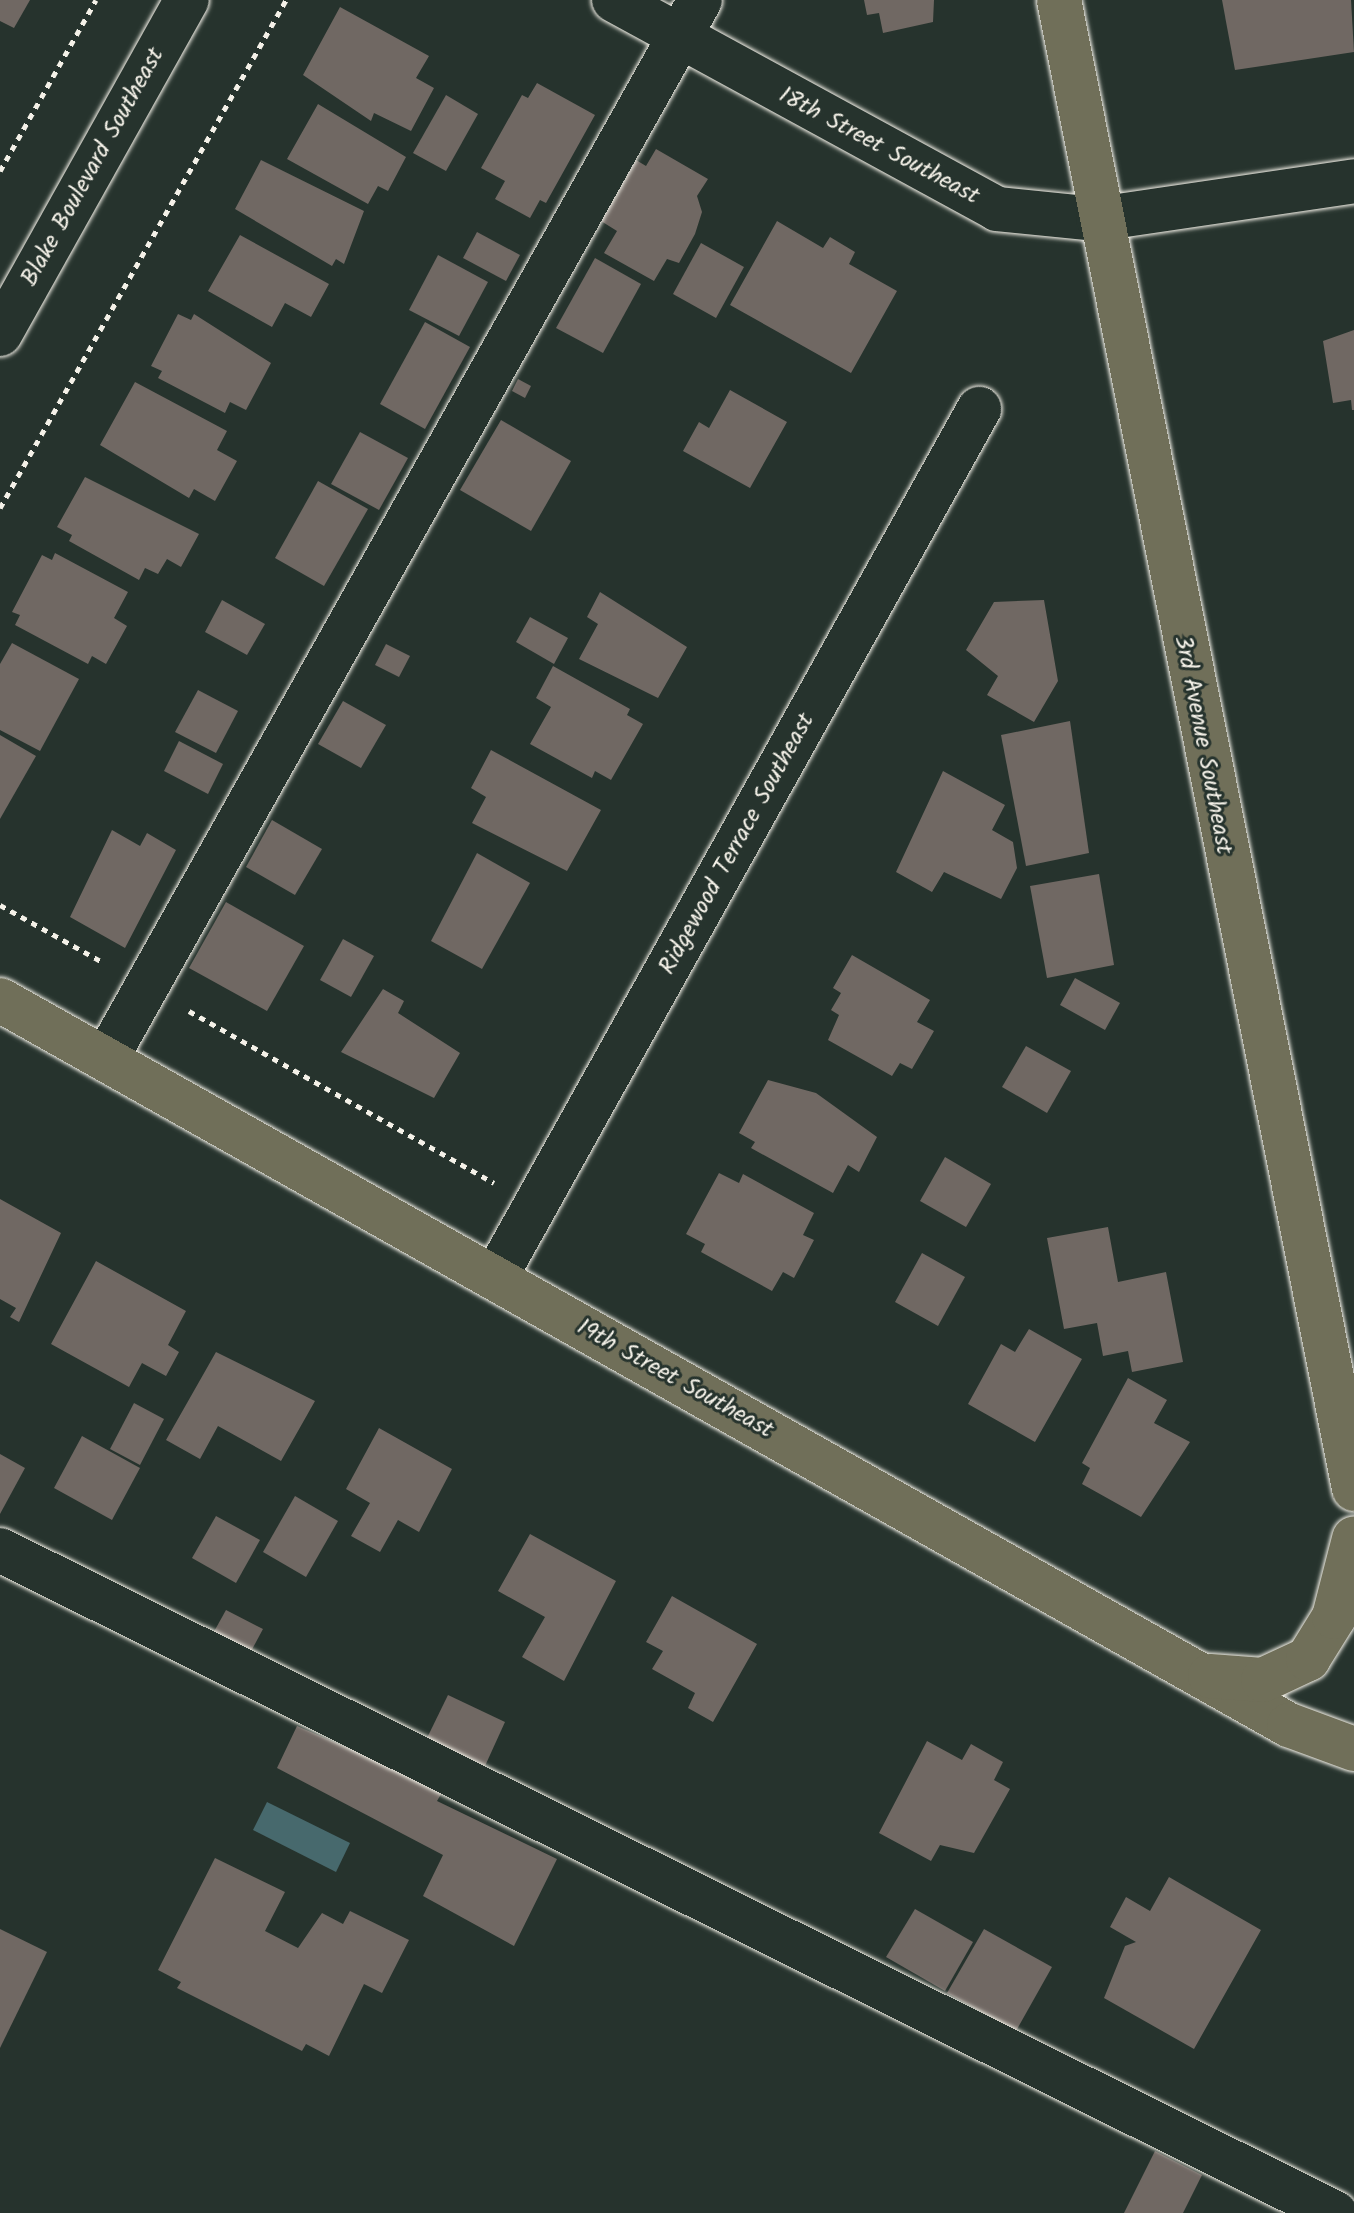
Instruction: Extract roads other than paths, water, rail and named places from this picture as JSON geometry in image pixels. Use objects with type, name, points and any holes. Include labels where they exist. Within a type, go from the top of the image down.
[{"type":"main road","name":"3rd Avenue Southeast","points":[[1059,0],[1098,219],[1346,1409],[1354,1489]]},
{"type":"main road","name":"19th Street Southeast","points":[[0,1000],[1289,1725],[1354,1749]]},
{"type":"main road","points":[[1196,1672],[1263,1680],[1308,1659],[1334,1617],[1354,1539]]},
{"type":"street","name":"Blake Boulevard Southeast","points":[[0,334],[187,0]]},
{"type":"street","name":"18th Street Southeast","points":[[614,0],[689,18],[963,194],[1031,217],[1098,219],[1354,181]]},
{"type":"street","points":[[106,1059],[689,18]]},
{"type":"street","name":"Ridgewood Terrace Southeast","points":[[495,1278],[979,409]]},
{"type":"street","points":[[0,1550],[1335,2213]]},
{"type":"water","points":[[267,1802],[350,1843],[336,1872],[253,1830]]}]
